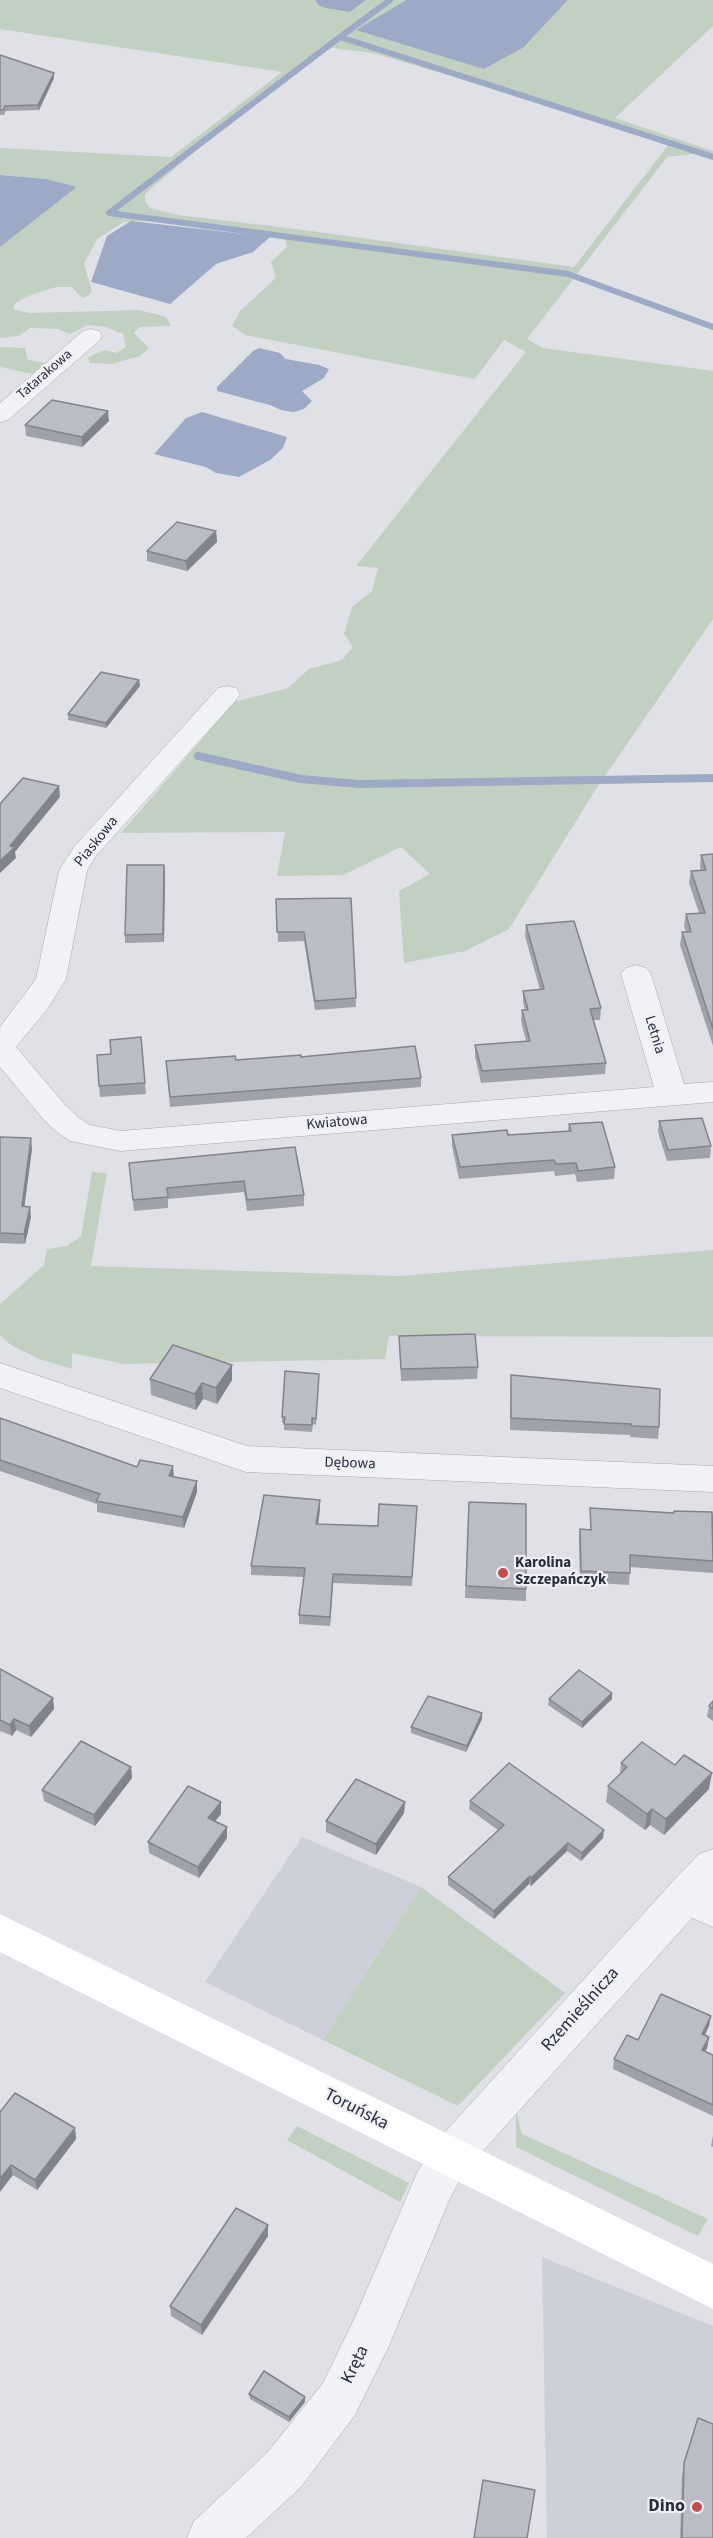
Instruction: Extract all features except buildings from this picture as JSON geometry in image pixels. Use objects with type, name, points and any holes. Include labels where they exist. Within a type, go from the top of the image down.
[{"type":"main road","name":"Toruńska","points":[[0,1932],[713,2287]]},
{"type":"street","name":"Tatarakowa","points":[[0,415],[91,336]]},
{"type":"street","name":"Piaskowa","points":[[0,1047],[37,1001],[51,979],[73,871],[84,853],[227,694]]},
{"type":"street","name":"Letnia","points":[[636,974],[672,1095]]},
{"type":"street","name":"Kwiatowa","points":[[0,1047],[55,1113],[68,1125],[81,1134],[105,1140],[133,1140],[713,1092]]},
{"type":"street","name":"Dębowa","points":[[0,1375],[246,1459],[713,1479]]},
{"type":"street","name":"Rzemieślnicza","points":[[450,2157],[705,1889]]},
{"type":"street","name":"Kręta","points":[[210,2538],[284,2470],[339,2399],[373,2330],[433,2187],[450,2157]]},
{"type":"shaded area","points":[[302,1837],[421,1887],[323,2040],[205,1982]]},
{"type":"shaded area","points":[[542,2257],[713,2326],[713,2538],[547,2538]]},
{"type":"green space","points":[[0,0],[315,0],[318,5],[350,12],[366,0],[406,0],[356,30],[524,47],[568,0],[713,0],[713,26],[615,118],[713,151],[713,159],[693,154],[667,157],[527,339],[543,348],[713,371],[713,619],[596,789],[509,929],[465,951],[404,963],[399,891],[430,874],[401,847],[343,875],[277,876],[285,832],[121,833],[234,702],[288,688],[309,669],[342,660],[353,647],[344,634],[352,607],[372,591],[378,568],[356,566],[526,352],[504,340],[475,379],[245,335],[232,326],[241,310],[276,278],[271,262],[287,247],[285,240],[275,235],[151,221],[124,222],[97,239],[84,264],[92,291],[88,296],[82,298],[72,287],[56,287],[15,303],[13,309],[28,313],[140,310],[166,317],[171,326],[139,327],[134,333],[149,348],[140,356],[112,364],[90,363],[88,357],[105,350],[116,353],[126,347],[123,334],[105,327],[88,325],[70,334],[58,329],[30,328],[19,336],[0,338],[0,247],[77,187],[46,179],[0,175],[0,148],[171,157],[282,72],[0,29]],"holes":[[[333,48],[373,53],[542,103],[669,144],[574,267],[178,215],[150,208],[145,201],[145,194],[247,107],[313,57]]]},
{"type":"green space","points":[[636,296],[713,324],[713,330],[631,299]]},
{"type":"green space","points":[[0,347],[25,348],[28,360],[45,363],[32,374],[0,367]]},
{"type":"green space","points":[[92,1172],[107,1173],[91,1266],[401,1276],[713,1250],[713,1337],[389,1336],[385,1359],[124,1364],[72,1353],[72,1369],[39,1359],[11,1345],[0,1335],[0,1304],[44,1265],[47,1249],[67,1246],[81,1236]]},
{"type":"green space","points":[[421,1887],[565,1993],[458,2106],[323,2040]]},
{"type":"green space","points":[[516,2111],[522,2134],[708,2219],[698,2236],[516,2147]]},
{"type":"green space","points":[[297,2126],[409,2183],[400,2202],[287,2140]]},
{"type":"water","points":[[315,0],[366,0],[350,12],[326,8],[318,5]]},
{"type":"water","points":[[406,0],[568,0],[524,47],[484,69],[356,30]]},
{"type":"water","points":[[0,175],[46,179],[77,187],[0,247]]},
{"type":"water","points":[[131,221],[270,237],[253,252],[216,264],[170,304],[91,282],[107,236]]},
{"type":"water","points":[[259,348],[280,353],[286,359],[329,369],[324,378],[302,391],[312,401],[304,409],[294,412],[281,410],[217,391],[217,387],[253,351]]},
{"type":"water","points":[[202,412],[287,437],[283,448],[270,460],[239,477],[216,473],[206,467],[154,454],[186,418]]},
{"type":"waterway","points":[[340,37],[390,0]]},
{"type":"waterway","points":[[340,37],[713,157]]},
{"type":"waterway","points":[[340,37],[109,213],[568,274],[713,327]]},
{"type":"waterway","points":[[198,756],[301,779],[359,784],[713,778]]},
{"type":"place","name":"Karolina Szczepańczyk","points":[[503,1573]]},
{"type":"place","name":"Dino","points":[[697,2507]]}]
